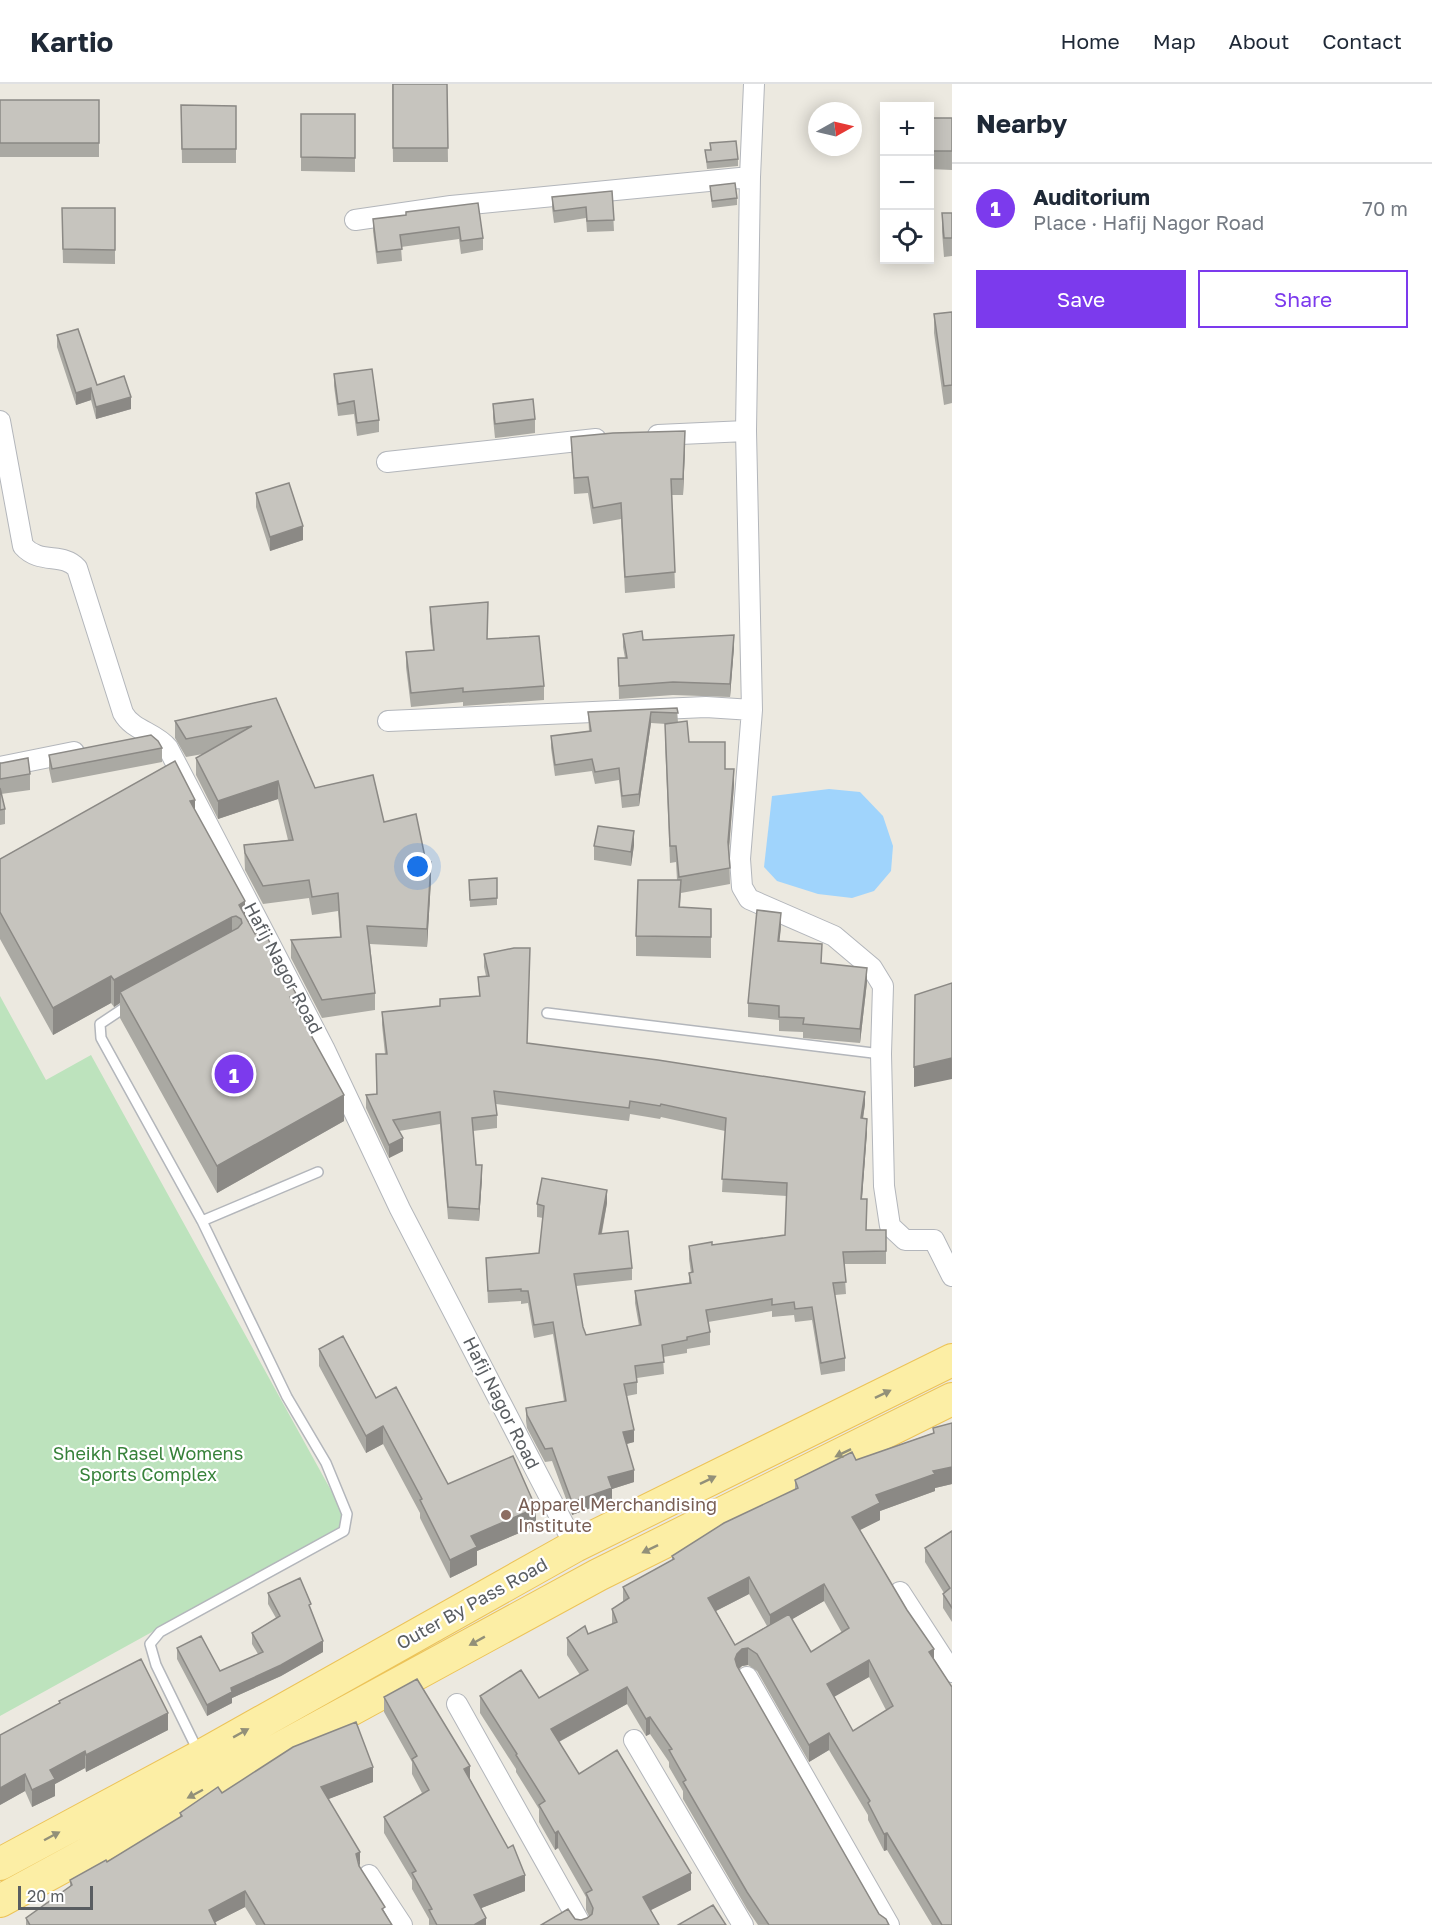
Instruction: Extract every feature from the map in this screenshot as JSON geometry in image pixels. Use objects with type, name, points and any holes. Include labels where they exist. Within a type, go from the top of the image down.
[{"type":"main road","name":"Outer By Pass Road","points":[[0,1864],[201,1756],[575,1546],[952,1360]]},
{"type":"main road","name":"Outer By Pass Road","points":[[0,1901],[598,1575],[952,1399]]},
{"type":"street","points":[[754,84],[750,177],[746,431],[752,710],[740,859],[742,887],[748,899],[834,936],[872,968],[883,986],[881,1054],[884,1186],[890,1226],[905,1240],[934,1240],[952,1276]]},
{"type":"street","points":[[355,220],[451,206],[750,177]]},
{"type":"street","name":"Hafij Nagor Road","points":[[0,421],[23,546],[34,556],[73,562],[78,568],[127,721],[143,732],[154,736],[168,748],[324,1048],[400,1209],[575,1546]]},
{"type":"street","points":[[634,436],[746,431]]},
{"type":"street","points":[[387,462],[612,437]]},
{"type":"street","points":[[388,721],[694,708],[752,710]]},
{"type":"street","points":[[121,743],[154,736]]},
{"type":"street","points":[[0,767],[88,749]]},
{"type":"street","points":[[900,1592],[952,1672]]},
{"type":"street","points":[[747,1677],[889,1925]]},
{"type":"street","points":[[457,1704],[581,1925]]},
{"type":"street","points":[[634,1740],[743,1925]]},
{"type":"street","points":[[369,1875],[402,1925]]},
{"type":"lane","points":[[135,1001],[100,1024],[101,1038],[202,1221],[287,1397],[326,1463],[347,1514],[344,1531],[160,1632],[150,1644],[156,1665],[201,1756]]},
{"type":"lane","points":[[547,1013],[881,1054]]},
{"type":"lane","points":[[202,1221],[318,1172]]},
{"type":"green space","name":"Sheikh Rasel Womens Sports Complex","points":[[0,996],[46,1080],[91,1055],[349,1523],[0,1716]]},
{"type":"water","points":[[829,789],[860,792],[883,816],[893,846],[891,871],[874,891],[852,898],[818,894],[777,881],[764,867],[772,796]]},
{"type":"building","points":[[393,84],[447,84],[448,148],[393,148]]},
{"type":"building","points":[[0,100],[99,100],[99,143],[0,143]]},
{"type":"building","points":[[181,105],[236,106],[236,149],[182,149]]},
{"type":"building","points":[[301,114],[355,114],[355,158],[301,157]]},
{"type":"building","points":[[934,118],[952,118],[952,151],[934,151]]},
{"type":"building","points":[[736,141],[738,159],[707,162],[705,150],[711,150],[710,143]]},
{"type":"building","points":[[735,183],[737,198],[712,201],[710,186]]},
{"type":"building","points":[[612,191],[614,220],[587,221],[586,207],[554,211],[552,197]]},
{"type":"building","points":[[478,203],[483,238],[461,241],[459,227],[400,235],[402,249],[377,252],[373,219],[406,215],[406,212]]},
{"type":"building","points":[[62,208],[115,208],[115,250],[63,249]]},
{"type":"building","points":[[942,213],[952,213],[952,238],[944,238]]},
{"type":"building","points":[[952,312],[952,385],[944,386],[934,314]]},
{"type":"building","points":[[78,329],[97,385],[124,376],[131,397],[96,407],[91,388],[76,393],[57,335]]},
{"type":"building","points":[[372,369],[379,420],[357,423],[354,401],[338,404],[334,374]]},
{"type":"building","points":[[533,399],[535,419],[495,424],[493,404]]},
{"type":"building","points":[[685,431],[683,479],[671,479],[675,572],[625,577],[621,503],[593,508],[588,477],[574,478],[571,437]]},
{"type":"building","points":[[289,483],[303,526],[270,537],[256,493]]},
{"type":"building","points":[[488,602],[487,639],[539,636],[544,686],[463,692],[463,688],[411,693],[406,652],[434,650],[430,607]]},
{"type":"building","points":[[642,631],[643,640],[734,635],[730,684],[673,682],[619,686],[618,658],[627,658],[623,634]]},
{"type":"building","points":[[276,698],[315,788],[373,775],[384,822],[416,814],[426,862],[431,862],[427,929],[367,926],[375,993],[322,1000],[291,940],[341,937],[338,893],[312,897],[309,880],[263,886],[245,853],[244,845],[293,840],[278,781],[218,801],[196,758],[252,726],[186,739],[175,721]]},
{"type":"building","points":[[677,708],[678,713],[651,712],[639,794],[622,796],[619,768],[595,772],[592,759],[555,765],[551,736],[591,731],[588,712]]},
{"type":"building","points":[[687,721],[689,742],[725,742],[725,769],[734,769],[728,842],[730,868],[679,877],[676,846],[670,846],[665,724]]},
{"type":"building","points":[[151,735],[162,748],[52,769],[49,755]]},
{"type":"building","points":[[28,758],[30,774],[0,779],[0,763]]},
{"type":"building","points":[[175,761],[195,800],[190,801],[245,901],[239,905],[255,934],[265,933],[297,996],[290,997],[344,1095],[217,1166],[120,992],[238,928],[242,923],[241,919],[236,916],[232,917],[114,980],[111,976],[53,1008],[0,912],[0,859]]},
{"type":"building","points":[[0,788],[5,809],[0,810]]},
{"type":"building","points":[[598,826],[634,831],[631,852],[594,846]]},
{"type":"building","points":[[497,878],[497,898],[470,900],[469,880]]},
{"type":"building","points":[[638,880],[681,880],[679,907],[711,909],[711,937],[636,936]]},
{"type":"building","points":[[757,910],[781,913],[778,941],[822,944],[821,963],[867,968],[860,1029],[803,1024],[804,1018],[779,1017],[779,1006],[748,1003]]},
{"type":"building","points":[[514,948],[530,948],[527,1043],[658,1060],[865,1092],[861,1118],[867,1119],[861,1199],[867,1199],[866,1230],[886,1230],[886,1251],[843,1252],[846,1282],[833,1283],[845,1358],[821,1363],[812,1307],[795,1309],[794,1302],[772,1305],[772,1299],[706,1310],[710,1332],[662,1345],[664,1362],[635,1366],[637,1382],[624,1384],[634,1430],[623,1432],[634,1470],[608,1477],[612,1488],[572,1502],[552,1448],[545,1449],[527,1415],[526,1408],[566,1401],[553,1322],[534,1325],[528,1291],[521,1291],[521,1289],[488,1291],[486,1258],[539,1253],[544,1206],[537,1204],[542,1178],[607,1190],[599,1234],[628,1231],[632,1268],[574,1274],[583,1327],[586,1335],[641,1325],[635,1291],[691,1283],[689,1273],[693,1272],[689,1246],[785,1235],[787,1183],[722,1179],[726,1118],[661,1104],[660,1106],[630,1101],[629,1108],[494,1091],[497,1115],[472,1118],[476,1165],[482,1165],[479,1209],[448,1207],[440,1112],[393,1120],[403,1138],[389,1145],[366,1095],[377,1094],[376,1054],[387,1054],[382,1012],[440,1006],[440,999],[480,996],[478,977],[489,976],[484,954]]},
{"type":"building","points":[[952,983],[952,1058],[914,1067],[915,995]]},
{"type":"building","points":[[343,1336],[376,1398],[396,1387],[448,1484],[513,1456],[536,1508],[471,1536],[477,1547],[450,1560],[420,1500],[422,1499],[383,1426],[366,1436],[319,1349]]},
{"type":"building","points":[[952,1423],[952,1467],[933,1471],[935,1474],[876,1495],[880,1503],[852,1517],[907,1610],[934,1649],[929,1652],[952,1687],[952,1925],[942,1925],[887,1833],[884,1834],[868,1803],[870,1801],[829,1733],[809,1745],[757,1654],[748,1648],[742,1649],[737,1654],[735,1659],[737,1666],[879,1914],[886,1919],[889,1925],[769,1925],[747,1892],[683,1782],[686,1780],[669,1750],[672,1749],[650,1717],[646,1719],[627,1687],[551,1729],[579,1774],[617,1750],[691,1873],[643,1897],[659,1925],[541,1925],[568,1909],[575,1919],[587,1918],[592,1914],[593,1908],[586,1893],[592,1890],[558,1831],[555,1833],[539,1805],[545,1801],[480,1696],[521,1670],[539,1698],[588,1670],[567,1638],[585,1626],[588,1634],[617,1622],[612,1609],[629,1598],[623,1587],[674,1559],[672,1556],[724,1523],[798,1488],[795,1480],[852,1452],[856,1460],[934,1433],[933,1428]],"holes":[[[749,1577],[770,1615],[824,1584],[849,1628],[811,1652],[789,1614],[735,1645],[708,1598]],[[869,1660],[893,1706],[853,1731],[827,1684]]]},
{"type":"building","points":[[952,1531],[952,1608],[943,1594],[950,1588],[925,1548]]},
{"type":"building","points":[[300,1578],[323,1641],[281,1665],[231,1688],[232,1692],[207,1705],[177,1648],[201,1636],[220,1671],[263,1652],[252,1633],[280,1616],[268,1593]]},
{"type":"building","points":[[141,1659],[168,1713],[86,1755],[85,1751],[50,1770],[55,1779],[32,1790],[25,1774],[0,1788],[0,1735],[60,1703],[59,1701]]},
{"type":"building","points":[[417,1679],[470,1766],[464,1769],[508,1848],[513,1845],[525,1875],[474,1895],[486,1918],[474,1925],[437,1925],[429,1910],[432,1909],[412,1873],[416,1871],[384,1817],[429,1790],[412,1759],[417,1756],[384,1697]]},
{"type":"building","points":[[356,1722],[373,1767],[321,1787],[360,1852],[356,1854],[359,1866],[385,1907],[382,1909],[392,1925],[265,1925],[245,1891],[209,1910],[216,1925],[30,1925],[26,1918],[72,1885],[70,1880],[106,1860],[107,1862],[182,1816],[180,1813],[218,1787],[222,1793],[293,1747]]},
{"type":"building","points":[[713,1905],[726,1925],[678,1925]]},
{"type":"place","name":"Auditorium","points":[[234,1074]]},
{"type":"place","name":"Apparel Merchandising Institute","points":[[506,1515]]}]
